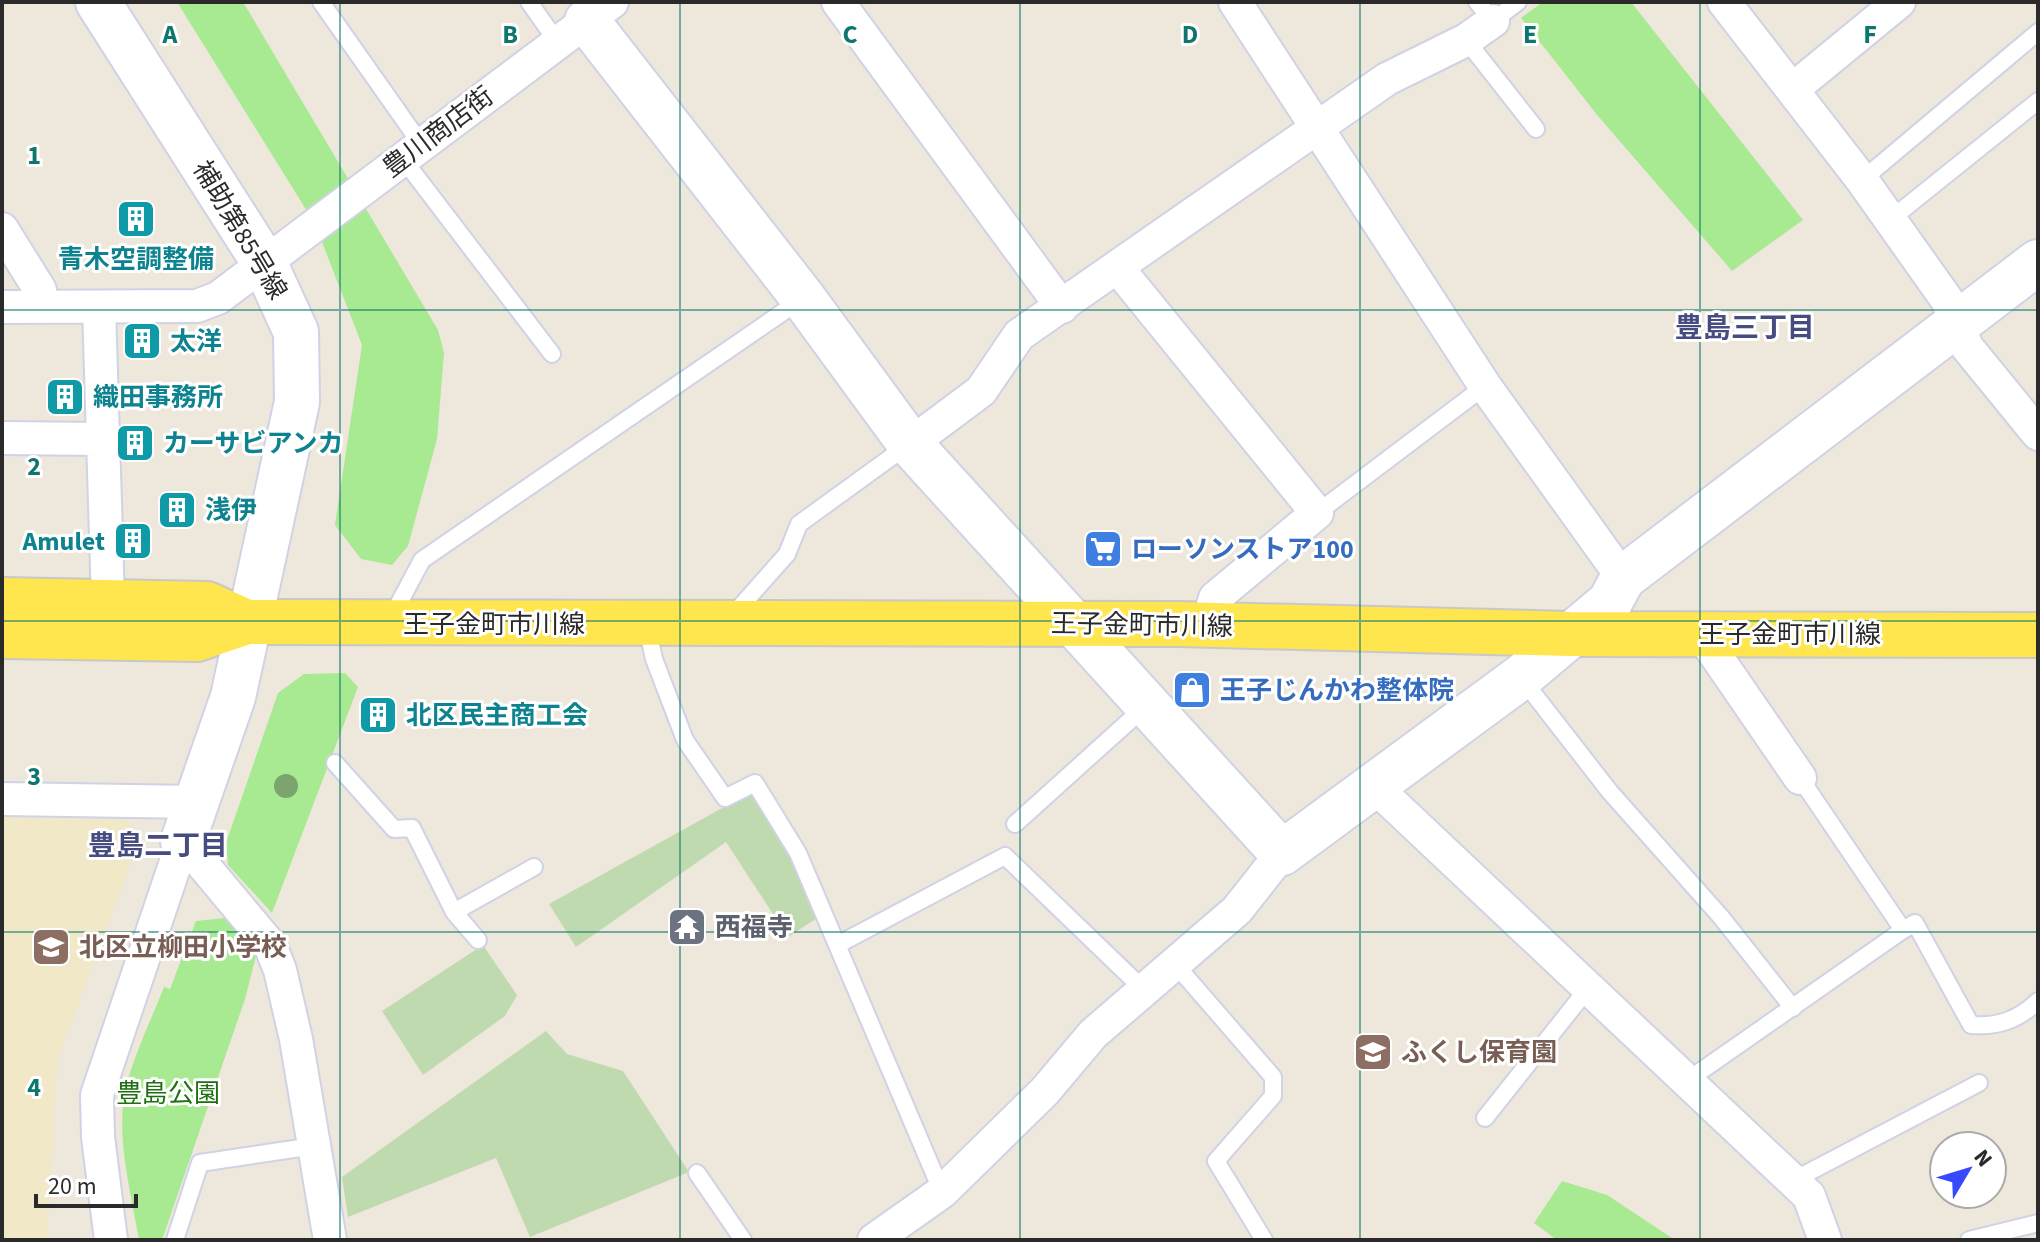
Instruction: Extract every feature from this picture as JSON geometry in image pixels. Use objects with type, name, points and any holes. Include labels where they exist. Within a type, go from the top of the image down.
[{"type":"main road","name":"王子金町市川線","points":[[2,600],[207,604],[247,622]]},
{"type":"main road","name":"王子金町市川線","points":[[2,636],[197,639],[247,622],[1077,624],[1570,634],[2038,635]]},
{"type":"street","name":"補助第85号線","points":[[98,2],[265,264],[296,332],[297,402],[233,697],[190,821]]},
{"type":"street","points":[[838,2],[1062,307]]},
{"type":"street","points":[[1235,2],[1485,386],[1623,578]]},
{"type":"street","points":[[1793,89],[1899,2]]},
{"type":"street","points":[[1727,3],[1891,219],[1947,300],[1967,347],[2038,434]]},
{"type":"street","points":[[910,444],[981,391],[1019,335],[1387,79],[1466,40],[1485,11]]},
{"type":"street","name":"豊川商店街","points":[[2,307],[197,306],[218,298],[586,22]]},
{"type":"street","points":[[586,22],[803,298],[910,444],[1077,624],[1282,853]]},
{"type":"street","points":[[2,229],[40,290],[41,307]]},
{"type":"street","points":[[874,1240],[942,1192],[1045,1091],[1093,1034],[1237,910],[1282,853],[1521,677],[1610,602],[1623,578],[2038,262]]},
{"type":"street","points":[[1117,267],[1317,513],[1215,598],[1207,625]]},
{"type":"street","points":[[99,307],[108,602]]},
{"type":"street","points":[[2,438],[101,439]]},
{"type":"street","points":[[1701,634],[1800,778]]},
{"type":"street","points":[[1374,786],[1809,1196],[1825,1240]]},
{"type":"street","points":[[2,799],[190,821]]},
{"type":"street","points":[[190,821],[270,945],[280,970],[293,1025],[330,1240]]},
{"type":"street","points":[[111,1240],[98,1137],[97,1095],[190,821]]},
{"type":"lane","points":[[321,2],[412,152],[552,354]]},
{"type":"lane","points":[[529,2],[586,22]]},
{"type":"lane","points":[[1485,11],[1518,2]]},
{"type":"lane","points":[[1862,180],[2038,32]]},
{"type":"lane","points":[[1466,40],[1536,129]]},
{"type":"lane","points":[[1891,219],[2038,101]]},
{"type":"lane","points":[[389,623],[422,560],[803,298]]},
{"type":"lane","points":[[1317,513],[1485,386]]},
{"type":"lane","points":[[726,622],[787,554],[799,524],[910,444]]},
{"type":"lane","points":[[647,625],[654,659],[685,740],[725,798],[755,783],[798,853],[942,1192]]},
{"type":"lane","points":[[1521,677],[1610,792],[1721,917],[1793,1008]]},
{"type":"lane","points":[[1015,824],[1147,705]]},
{"type":"lane","points":[[335,763],[394,829],[412,828],[454,912],[478,940]]},
{"type":"lane","points":[[1800,778],[1903,930]]},
{"type":"lane","points":[[839,944],[1005,856],[1143,989]]},
{"type":"lane","points":[[454,912],[534,867]]},
{"type":"lane","points":[[1688,1080],[1915,923],[1971,1025],[1995,1027],[2027,1012],[2038,1001]]},
{"type":"lane","points":[[1175,964],[1273,1077],[1273,1096],[1216,1161],[1264,1240]]},
{"type":"lane","points":[[1485,1118],[1589,987]]},
{"type":"lane","points":[[1792,1181],[1979,1083]]},
{"type":"lane","points":[[175,1240],[200,1163],[314,1146]]},
{"type":"lane","points":[[697,1173],[743,1240]]},
{"type":"lane","points":[[1969,1240],[2038,1223]]},
{"type":"shaded area","name":"北区立柳田小学校","points":[[2,813],[124,815],[141,836],[58,1059],[47,1240],[2,1240]]},
{"type":"green space","points":[[177,2],[243,2],[438,330],[444,353],[437,439],[408,546],[392,565],[361,559],[335,525],[362,345],[315,224]]},
{"type":"green space","points":[[1543,2],[1631,2],[1803,220],[1732,271],[1598,116],[1521,18]]},
{"type":"green space","points":[[345,673],[358,687],[272,913],[228,865],[226,843],[278,693],[304,674]]},
{"type":"green space","points":[[751,792],[791,855],[820,916],[788,937],[726,842],[576,947],[549,904]]},
{"type":"green space","name":"豊島公園","points":[[226,918],[256,956],[245,999],[162,1240],[139,1240],[123,1139],[122,1119],[128,1080],[164,987],[170,989],[196,921]]},
{"type":"green space","points":[[483,945],[517,995],[505,1016],[423,1075],[382,1011]]},
{"type":"green space","points":[[546,1031],[567,1054],[623,1071],[689,1172],[530,1237],[496,1158],[348,1217],[342,1177]]},
{"type":"green space","points":[[1562,1181],[1607,1195],[1675,1240],[1557,1240],[1534,1223]]},
{"type":"place","name":"青木空調整備","points":[[136,219]]},
{"type":"place","name":"太洋","points":[[142,341]]},
{"type":"place","name":"織田事務所","points":[[65,397]]},
{"type":"place","name":"カーサビアンカ","points":[[135,443]]},
{"type":"place","name":"浅伊","points":[[177,510]]},
{"type":"place","name":"Amulet","points":[[133,541]]},
{"type":"place","name":"ローソンストア100","points":[[1103,549]]},
{"type":"place","name":"王子じんかわ整体院","points":[[1192,690]]},
{"type":"place","name":"北区民主商工会","points":[[378,715]]},
{"type":"place","name":"西福寺","points":[[687,927]]},
{"type":"place","name":"北区立柳田小学校","points":[[51,947]]},
{"type":"place","name":"ふくし保育園","points":[[1373,1052]]},
{"type":"district","name":"豊島三丁目","points":[[1745,328]]},
{"type":"district","name":"豊島二丁目","points":[[158,846]]}]
